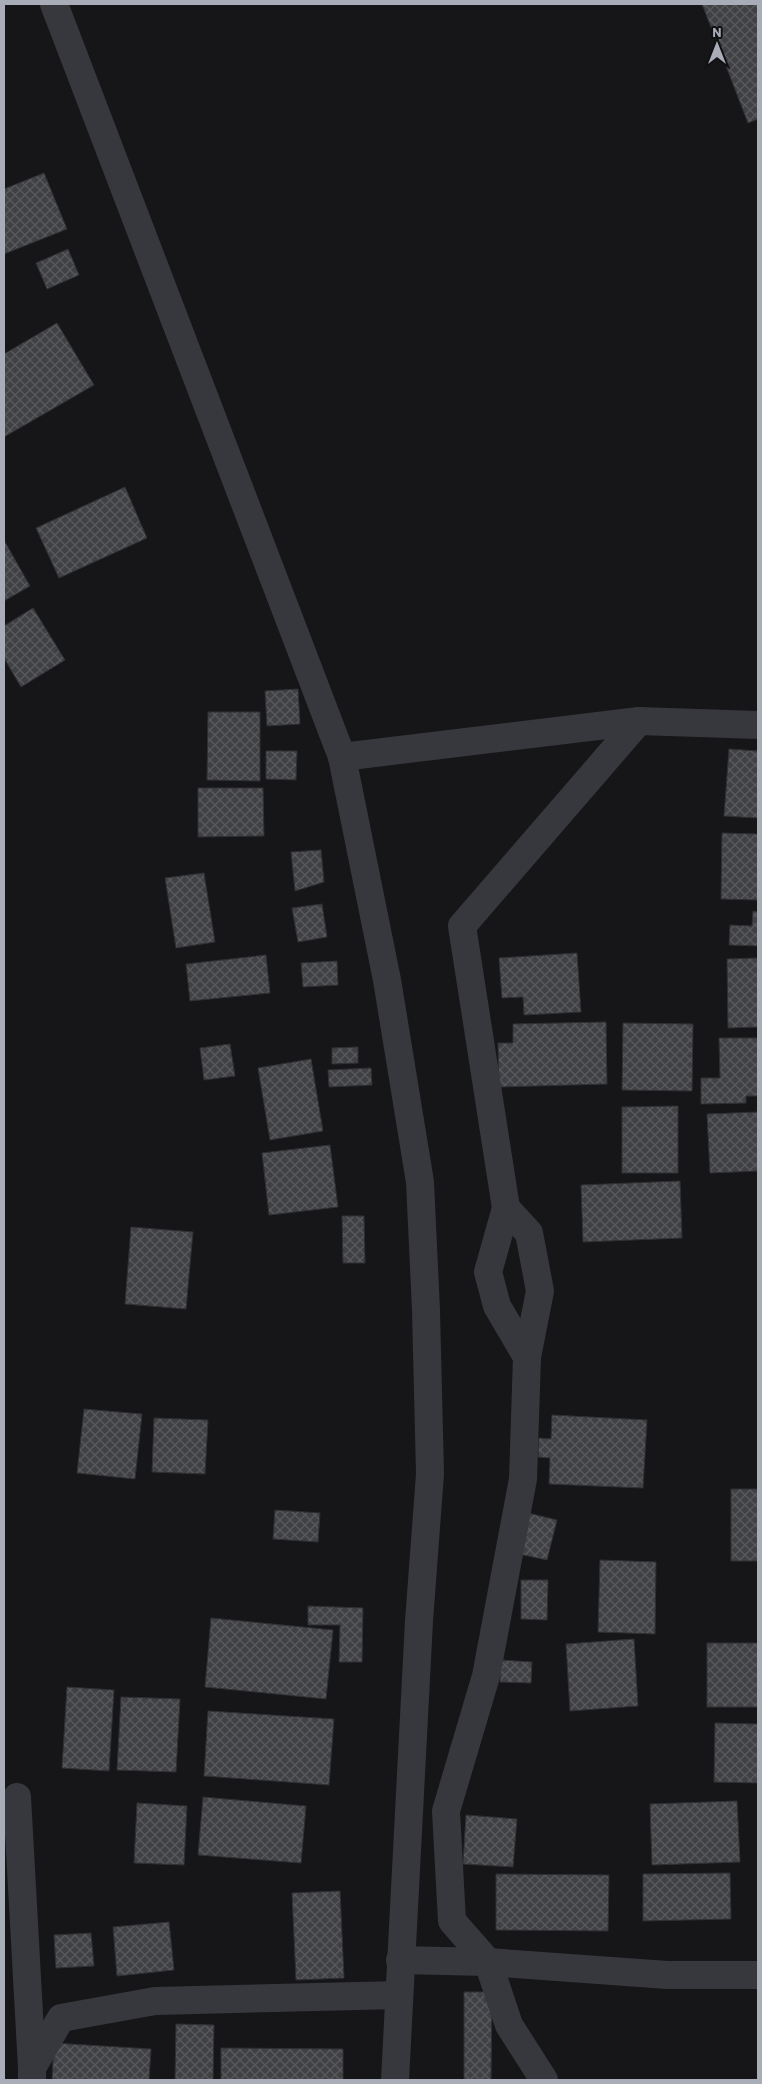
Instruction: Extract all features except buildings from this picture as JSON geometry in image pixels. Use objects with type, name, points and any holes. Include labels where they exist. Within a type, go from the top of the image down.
[{"type":"street","points":[[54,4],[342,757],[386,980],[420,1182],[426,1310],[430,1474],[419,1622],[395,2080]]},
{"type":"street","points":[[342,757],[639,721],[758,725]]},
{"type":"street","points":[[527,1357],[497,1306],[488,1272],[506,1208],[462,926],[639,721]]},
{"type":"street","points":[[506,1208],[529,1233],[540,1291],[527,1357],[523,1479],[486,1676],[446,1811],[452,1921],[488,1962],[509,2025],[544,2080]]},
{"type":"street","points":[[410,1791],[446,1811]]},
{"type":"street","points":[[17,1797],[32,2074]]},
{"type":"street","points":[[400,1960],[488,1962],[667,1975],[758,1975]]},
{"type":"street","points":[[32,2074],[61,2018],[155,2001],[399,1995]]}]
